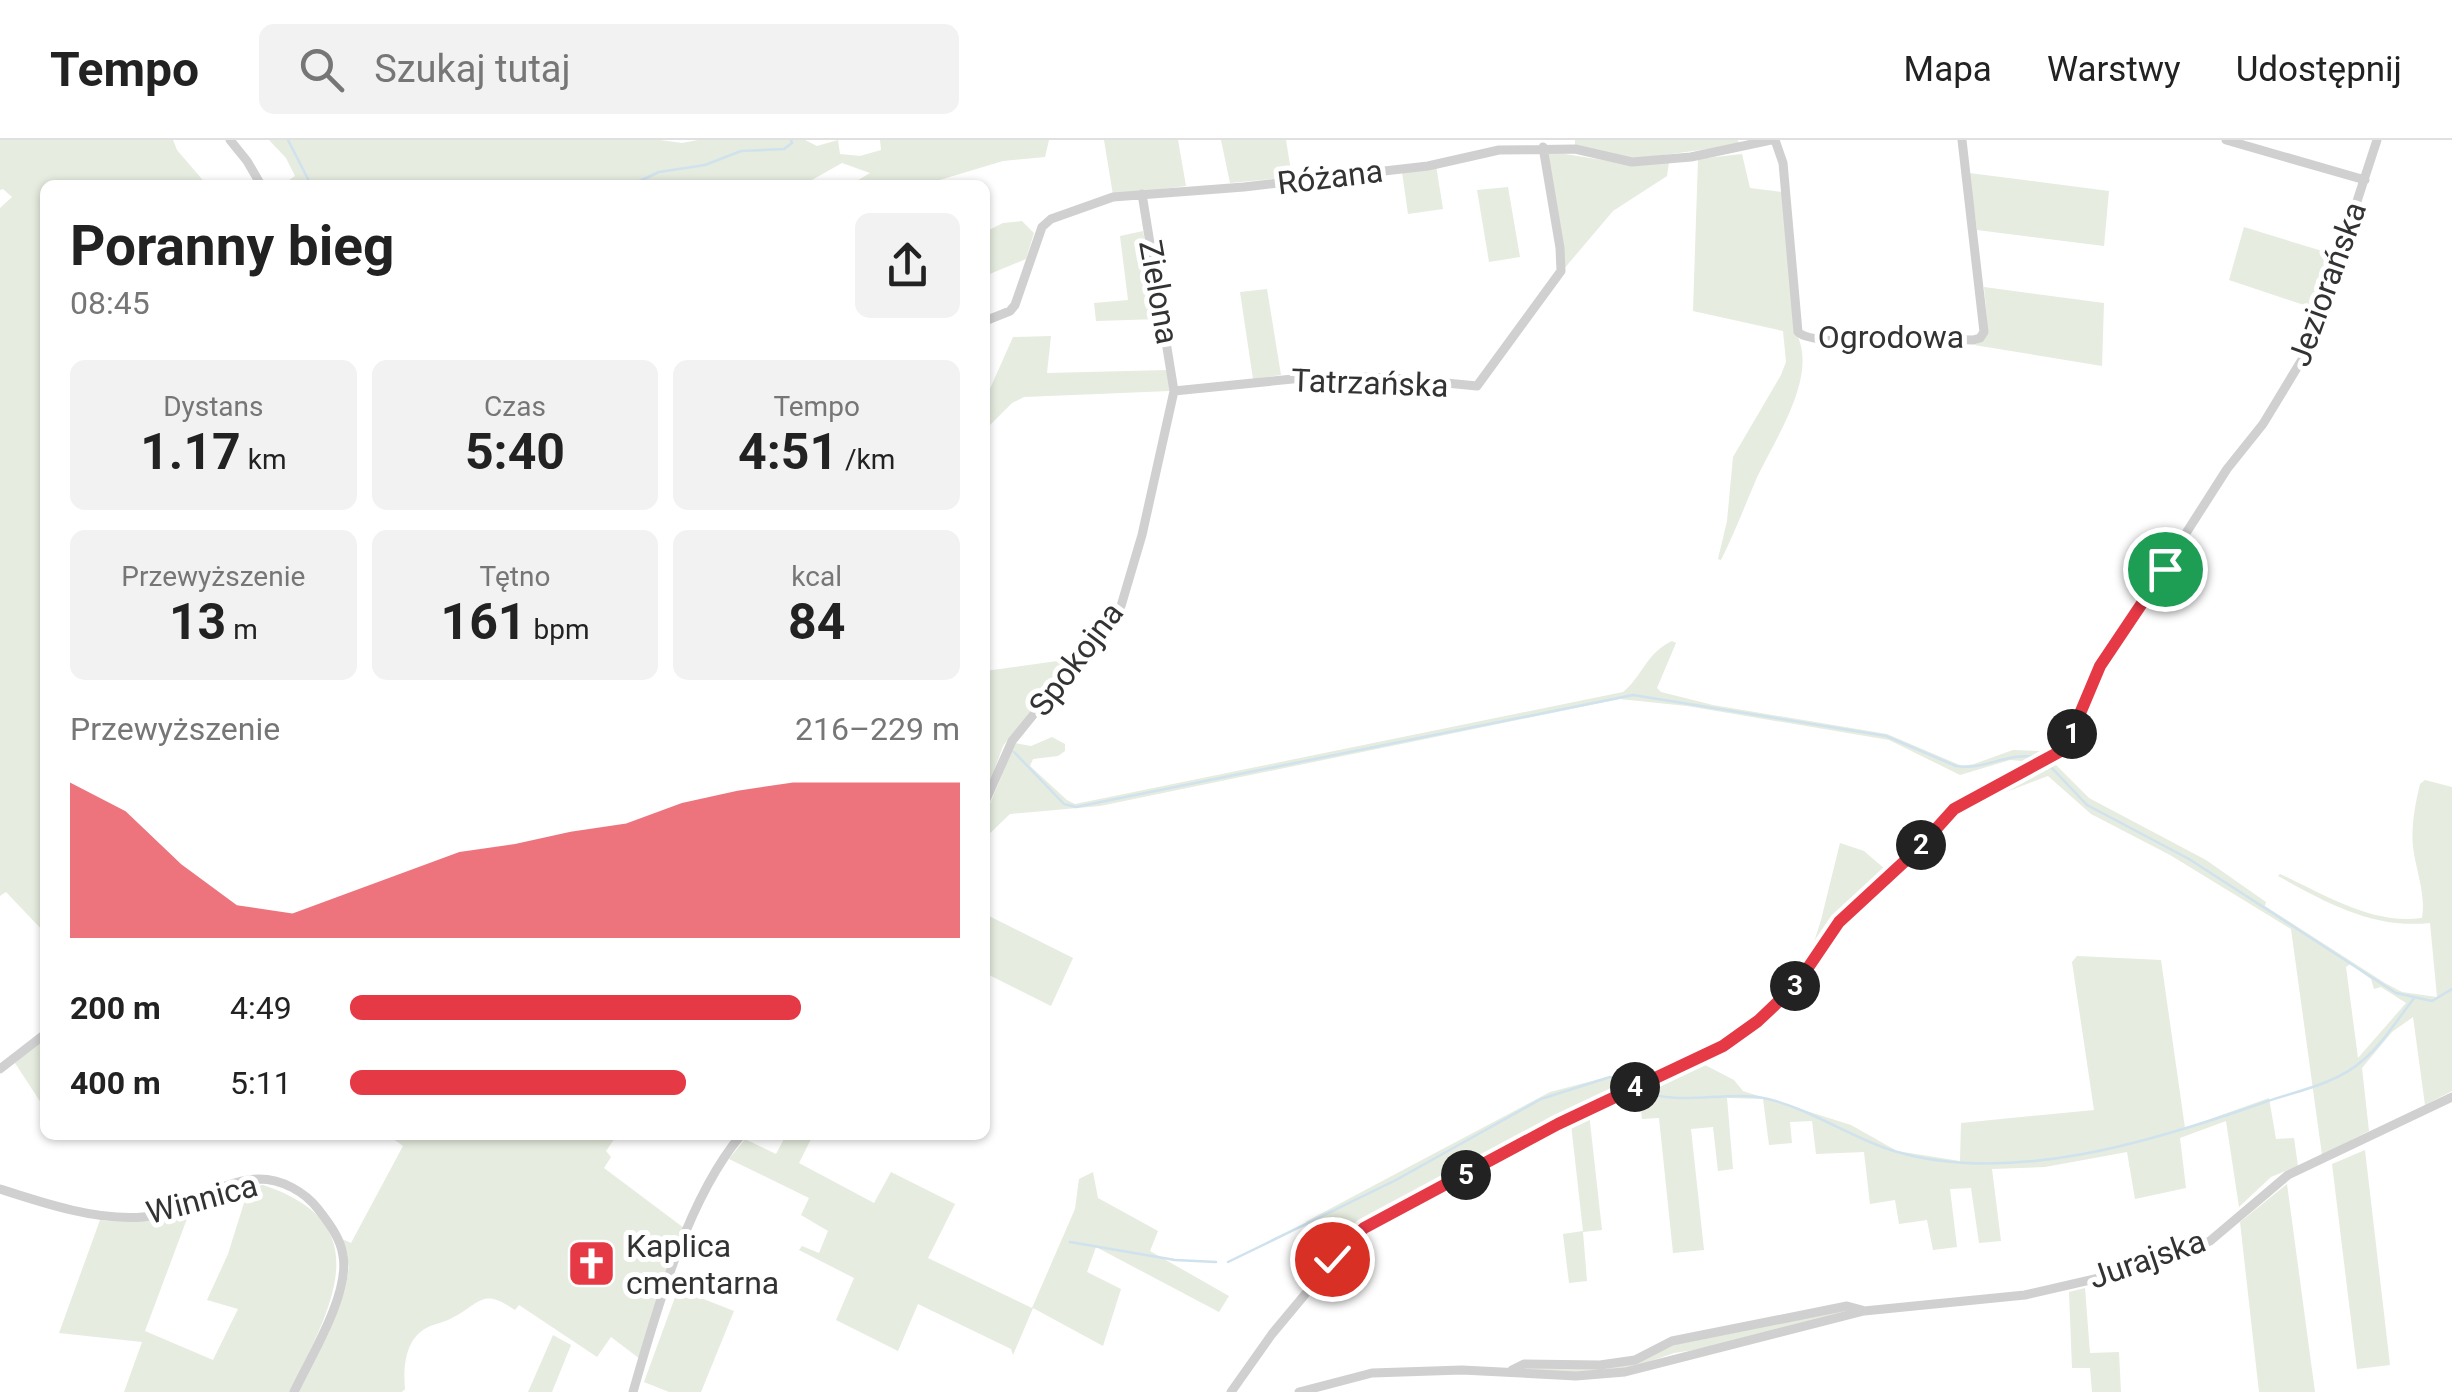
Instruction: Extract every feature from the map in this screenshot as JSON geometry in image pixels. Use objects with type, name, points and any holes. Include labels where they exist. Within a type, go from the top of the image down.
[{"type":"street","points":[[230,140],[258,180]]},
{"type":"street","name":"Ogrodowa","points":[[1773,140],[1783,163],[1798,332],[1805,338],[1841,342],[1973,340],[1984,332],[1962,140]]},
{"type":"street","name":"Różana","points":[[990,320],[1010,312],[1042,227],[1051,219],[1113,197],[1394,170],[1499,150],[1575,148],[1632,162],[1691,157],[1773,140]]},
{"type":"street","points":[[2226,140],[2365,180]]},
{"type":"street","name":"Jeziorańska","points":[[1231,1392],[1272,1334],[1352,1238],[1558,1124],[1734,1038],[1797,984],[1839,922],[1918,849],[1954,809],[2059,752],[2068,742],[2100,666],[2226,469],[2264,424],[2309,348],[2377,140]]},
{"type":"street","name":"Tatrzańska","points":[[1174,391],[1324,376],[1477,386],[1561,271],[1543,147]]},
{"type":"street","name":"Zielona","points":[[1142,194],[1174,391]]},
{"type":"street","name":"Spokojna","points":[[990,791],[1012,741],[1121,606],[1142,536],[1174,391]]},
{"type":"street","points":[[0,1069],[40,1038]]},
{"type":"street","name":"Jurajska","points":[[1299,1392],[1372,1374],[1510,1372],[1576,1376],[1626,1372],[1864,1311],[2040,1293],[2116,1274],[2184,1252],[2223,1232],[2267,1189],[2288,1175],[2452,1096]]},
{"type":"street","points":[[634,1392],[693,1216],[714,1171],[737,1140]]},
{"type":"street","name":"Winnica","points":[[0,1189],[48,1203],[138,1218],[259,1179],[282,1183],[305,1196],[338,1240],[344,1267],[334,1306],[294,1392]]},
{"type":"street","name":"Jurajska","points":[[1510,1372],[1524,1364],[1600,1365],[1634,1360],[1672,1341],[1847,1306],[1864,1311]]},
{"type":"shaded area","points":[[0,140],[173,140],[203,180],[40,180],[40,928],[6,892],[0,896],[0,208],[12,197],[0,190]]},
{"type":"shaded area","points":[[269,140],[805,140],[817,146],[838,140],[840,154],[860,156],[881,150],[880,140],[1049,140],[1045,157],[1003,161],[940,180],[858,180],[870,173],[842,163],[812,180],[289,180],[295,176],[286,158]]},
{"type":"shaded area","points":[[1104,140],[1178,140],[1186,186],[1113,195]]},
{"type":"shaded area","points":[[1221,140],[1286,140],[1292,177],[1230,183]]},
{"type":"shaded area","points":[[1575,140],[1738,140],[1739,145],[1633,159],[1575,145]]},
{"type":"shaded area","points":[[1546,151],[1628,164],[1669,162],[1667,176],[1613,211],[1563,270]]},
{"type":"shaded area","points":[[1742,154],[1750,188],[1783,192],[1795,331],[1802,367],[1792,408],[1721,560],[1718,559],[1727,521],[1733,457],[1786,362],[1783,331],[1693,311],[1698,159]]},
{"type":"shaded area","points":[[1436,165],[1443,209],[1408,214],[1402,172]]},
{"type":"shaded area","points":[[1969,173],[2109,191],[2104,246],[1977,230]]},
{"type":"shaded area","points":[[1508,187],[1520,257],[1489,262],[1477,190]]},
{"type":"shaded area","points":[[1022,221],[1034,233],[1026,259],[990,274],[990,230]]},
{"type":"shaded area","points":[[2244,227],[2332,254],[2313,308],[2229,280]]},
{"type":"shaded area","points":[[1143,231],[1159,319],[1096,321],[1094,303],[1128,300],[1120,236]]},
{"type":"shaded area","points":[[1984,287],[2104,303],[2102,366],[1974,345],[1986,327]]},
{"type":"shaded area","points":[[1267,289],[1281,375],[1253,379],[1240,292]]},
{"type":"shaded area","points":[[1051,336],[1047,373],[1168,370],[1170,391],[1024,397],[990,425],[990,389],[1013,337]]},
{"type":"shaded area","points":[[1676,643],[1657,688],[1661,692],[1713,705],[1887,734],[1962,766],[2013,750],[2042,751],[2089,798],[2206,860],[2266,902],[2265,906],[2385,983],[2402,992],[2437,997],[2430,923],[2370,918],[2278,876],[2366,912],[2384,917],[2422,918],[2422,891],[2413,839],[2418,792],[2425,780],[2452,787],[2452,1091],[2425,1105],[2413,1017],[2392,1032],[2362,1068],[2369,1131],[2322,1155],[2291,929],[2170,855],[2091,814],[2048,776],[1993,797],[1991,794],[2036,771],[2034,762],[2010,760],[1960,775],[1889,740],[1687,706],[1620,699],[1100,806],[1010,814],[990,833],[990,804],[1015,743],[1031,746],[1052,737],[1065,744],[1065,751],[1058,756],[1033,759],[1030,766],[1075,804],[1623,692],[1663,646]],"holes":[[[2350,964],[2371,979],[2374,989],[2381,987],[2406,1003],[2358,1058],[2346,967]]]},
{"type":"shaded area","points":[[1072,659],[1003,746],[990,782],[990,670]]},
{"type":"shaded area","points":[[1840,843],[1864,851],[1886,870],[1907,851],[1910,854],[1833,923],[1807,964],[1821,920]]},
{"type":"shaded area","points":[[990,916],[1073,958],[1051,1006],[990,976]]},
{"type":"shaded area","points":[[2077,956],[2161,960],[2185,1128],[2269,1098],[2276,1139],[2294,1138],[2298,1166],[2271,1177],[2239,1207],[2226,1121],[2180,1138],[2186,1188],[2135,1199],[2127,1152],[2045,1167],[1992,1169],[2001,1241],[1979,1243],[1971,1188],[1950,1189],[1957,1247],[1933,1250],[1927,1220],[1899,1224],[1895,1200],[1870,1204],[1864,1152],[1816,1154],[1812,1121],[1790,1122],[1792,1143],[1769,1145],[1763,1099],[1727,1098],[1733,1169],[1718,1171],[1713,1127],[1691,1129],[1704,1250],[1673,1253],[1659,1118],[1642,1119],[1639,1092],[1737,1043],[1805,977],[1808,979],[1773,1019],[1705,1065],[1734,1080],[1743,1091],[1851,1125],[1897,1151],[1960,1161],[1961,1123],[2094,1110],[2072,962]]},
{"type":"shaded area","points":[[1791,977],[1794,980],[1763,1012],[1723,1044],[1561,1120],[1362,1225],[1345,1239],[1305,1222],[1550,1092],[1615,1075],[1644,1074],[1707,1047],[1737,1027]]},
{"type":"shaded area","points":[[40,1042],[40,1101],[15,1063]]},
{"type":"shaded area","points":[[1589,1113],[1602,1230],[1583,1232],[1587,1281],[1569,1283],[1563,1234],[1583,1231],[1571,1124]]},
{"type":"shaded area","points":[[395,1140],[614,1140],[606,1151],[611,1157],[604,1168],[684,1228],[640,1359],[611,1337],[597,1357],[519,1305],[515,1310],[488,1298],[417,1335],[406,1356],[402,1392],[297,1392],[345,1290],[349,1267],[342,1239],[351,1243],[403,1146]]},
{"type":"shaded area","points":[[744,1140],[776,1154],[783,1140],[810,1140],[799,1163],[874,1203],[891,1172],[955,1204],[928,1258],[1032,1308],[1075,1209],[1079,1179],[1093,1172],[1098,1198],[1158,1231],[1150,1251],[1229,1296],[1219,1312],[1096,1247],[1087,1272],[1121,1289],[1103,1346],[1033,1308],[1013,1355],[1011,1349],[918,1304],[898,1351],[836,1320],[854,1278],[799,1250],[802,1246],[819,1253],[828,1231],[801,1215],[809,1198],[729,1159]]},
{"type":"shaded area","points":[[2365,1150],[2390,1365],[2357,1369],[2332,1164]]},
{"type":"shaded area","points":[[2287,1184],[2315,1392],[2259,1392],[2240,1222]]},
{"type":"shaded area","points":[[263,1185],[300,1202],[323,1223],[335,1247],[336,1273],[330,1301],[291,1392],[124,1392],[142,1342],[59,1333],[100,1220],[146,1220],[191,1208],[145,1331],[213,1360],[238,1309],[207,1300],[228,1254],[249,1187]]},
{"type":"shaded area","points":[[2085,1288],[2090,1353],[2119,1352],[2121,1392],[2092,1392],[2090,1368],[2072,1368],[2069,1292]]},
{"type":"shaded area","points":[[678,1289],[734,1311],[701,1392],[669,1392],[644,1382]]},
{"type":"shaded area","points":[[1843,1309],[1852,1311],[1674,1353],[1625,1370],[1576,1374],[1526,1369],[1604,1367],[1673,1345]]},
{"type":"shaded area","points":[[553,1335],[571,1345],[552,1392],[528,1392]]},
{"type":"waterway","points":[[288,140],[308,180]]},
{"type":"waterway","points":[[642,180],[659,172],[705,165],[741,151],[784,149],[791,140]]},
{"type":"waterway","points":[[1014,752],[1064,804],[1076,807],[1633,695],[1886,736],[1956,766],[1978,766],[2018,757],[2042,758]]},
{"type":"waterway","points":[[2050,766],[2087,805],[2189,859],[2396,993],[2432,1001],[2452,989]]},
{"type":"waterway","points":[[1641,1090],[1671,1098],[1768,1099],[1894,1151],[1939,1161],[2033,1161],[2130,1144],[2328,1081],[2352,1069],[2369,1054],[2415,997]]},
{"type":"waterway","points":[[1228,1262],[1396,1180],[1541,1099],[1610,1077],[1629,1084]]},
{"type":"waterway","points":[[1070,1242],[1175,1260],[1216,1262]]},
{"type":"place","name":"Kaplica cmentarna","points":[[591,1264]]},
{"type":"route","points":[[1332,1259],[1364,1228],[1558,1124],[1723,1046],[1758,1021],[1797,984],[1839,922],[1918,849],[1954,809],[2059,752],[2068,742],[2100,666],[2165,569]]}]
